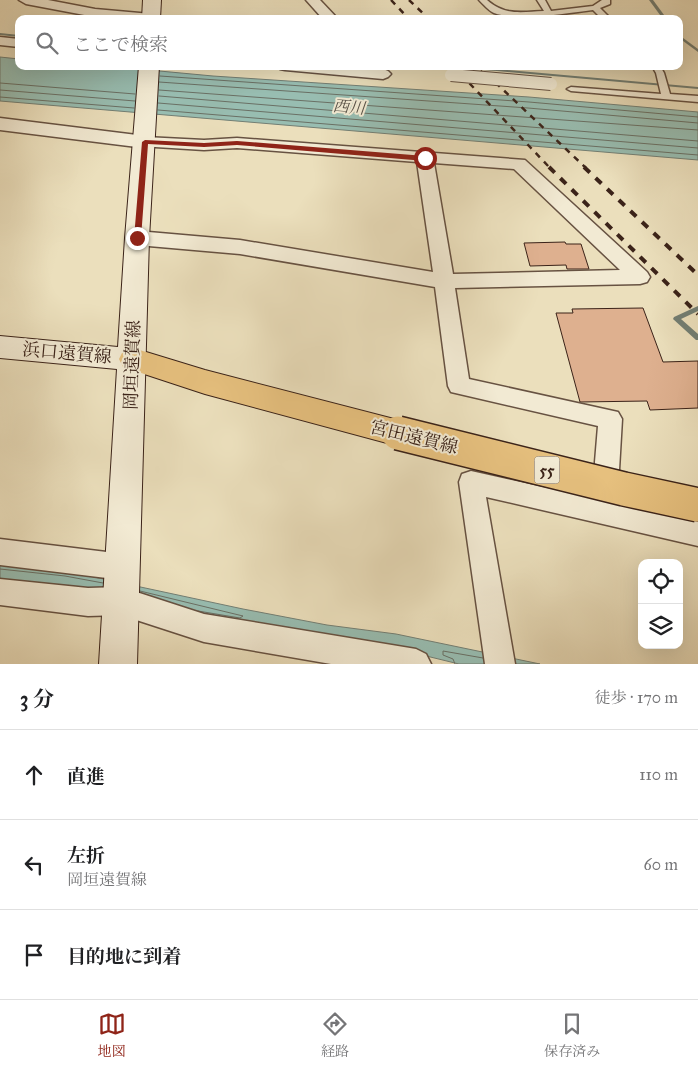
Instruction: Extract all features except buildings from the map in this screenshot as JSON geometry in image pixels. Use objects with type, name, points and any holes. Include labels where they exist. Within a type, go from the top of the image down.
[{"type":"main road","points":[[151,15],[152,0]]},
{"type":"main road","name":"岡垣遠賀線","points":[[118,664],[137,238],[149,70]]},
{"type":"main road","name":"浜口遠賀線","points":[[0,347],[133,360]]},
{"type":"main road","name":"宮田遠賀線","points":[[133,360],[205,382],[398,433],[624,489],[698,505]]},
{"type":"street","points":[[26,0],[114,15]]},
{"type":"street","points":[[313,0],[327,15]]},
{"type":"street","points":[[0,41],[15,43]]},
{"type":"street","points":[[334,70],[383,74],[379,70]]},
{"type":"street","points":[[451,75],[551,84]]},
{"type":"street","points":[[0,124],[145,137],[204,145],[249,156],[419,163],[519,164],[640,277],[444,281],[240,247],[137,238]]},
{"type":"street","points":[[419,163],[444,281],[459,386],[610,419],[604,513]]},
{"type":"street","points":[[500,664],[471,482],[698,534]]},
{"type":"street","points":[[0,552],[123,567]]},
{"type":"street","points":[[0,592],[88,602],[121,601],[204,628],[416,664]]},
{"type":"lane","points":[[483,0],[494,11],[504,14],[549,13],[595,8],[607,2],[606,0]]},
{"type":"lane","points":[[541,0],[549,13]]},
{"type":"lane","points":[[595,8],[602,15]]},
{"type":"lane","points":[[658,70],[665,95]]},
{"type":"lane","points":[[571,89],[698,99]]},
{"type":"water","name":"西川","points":[[0,57],[15,59],[15,70],[149,70],[529,97],[698,112],[698,160],[0,101]]},
{"type":"water","points":[[0,564],[66,571],[243,609],[327,625],[396,634],[540,664],[459,664],[414,653],[0,582]]},
{"type":"waterway","points":[[651,0],[662,15]]},
{"type":"waterway","points":[[0,34],[15,36]]},
{"type":"waterway","points":[[683,39],[698,51]]},
{"type":"waterway","points":[[497,70],[698,88]]},
{"type":"waterway","points":[[698,308],[676,319],[698,338]]},
{"type":"railway","points":[[391,0],[405,15]]},
{"type":"railway","points":[[409,0],[425,15]]},
{"type":"railway","points":[[457,70],[550,168]]},
{"type":"railway","points":[[482,70],[586,168]]},
{"type":"railway","points":[[584,167],[698,275]]},
{"type":"railway","points":[[550,168],[698,314]]},
{"type":"route","points":[[137,238],[145,142],[204,145],[237,143],[425,158]]}]
